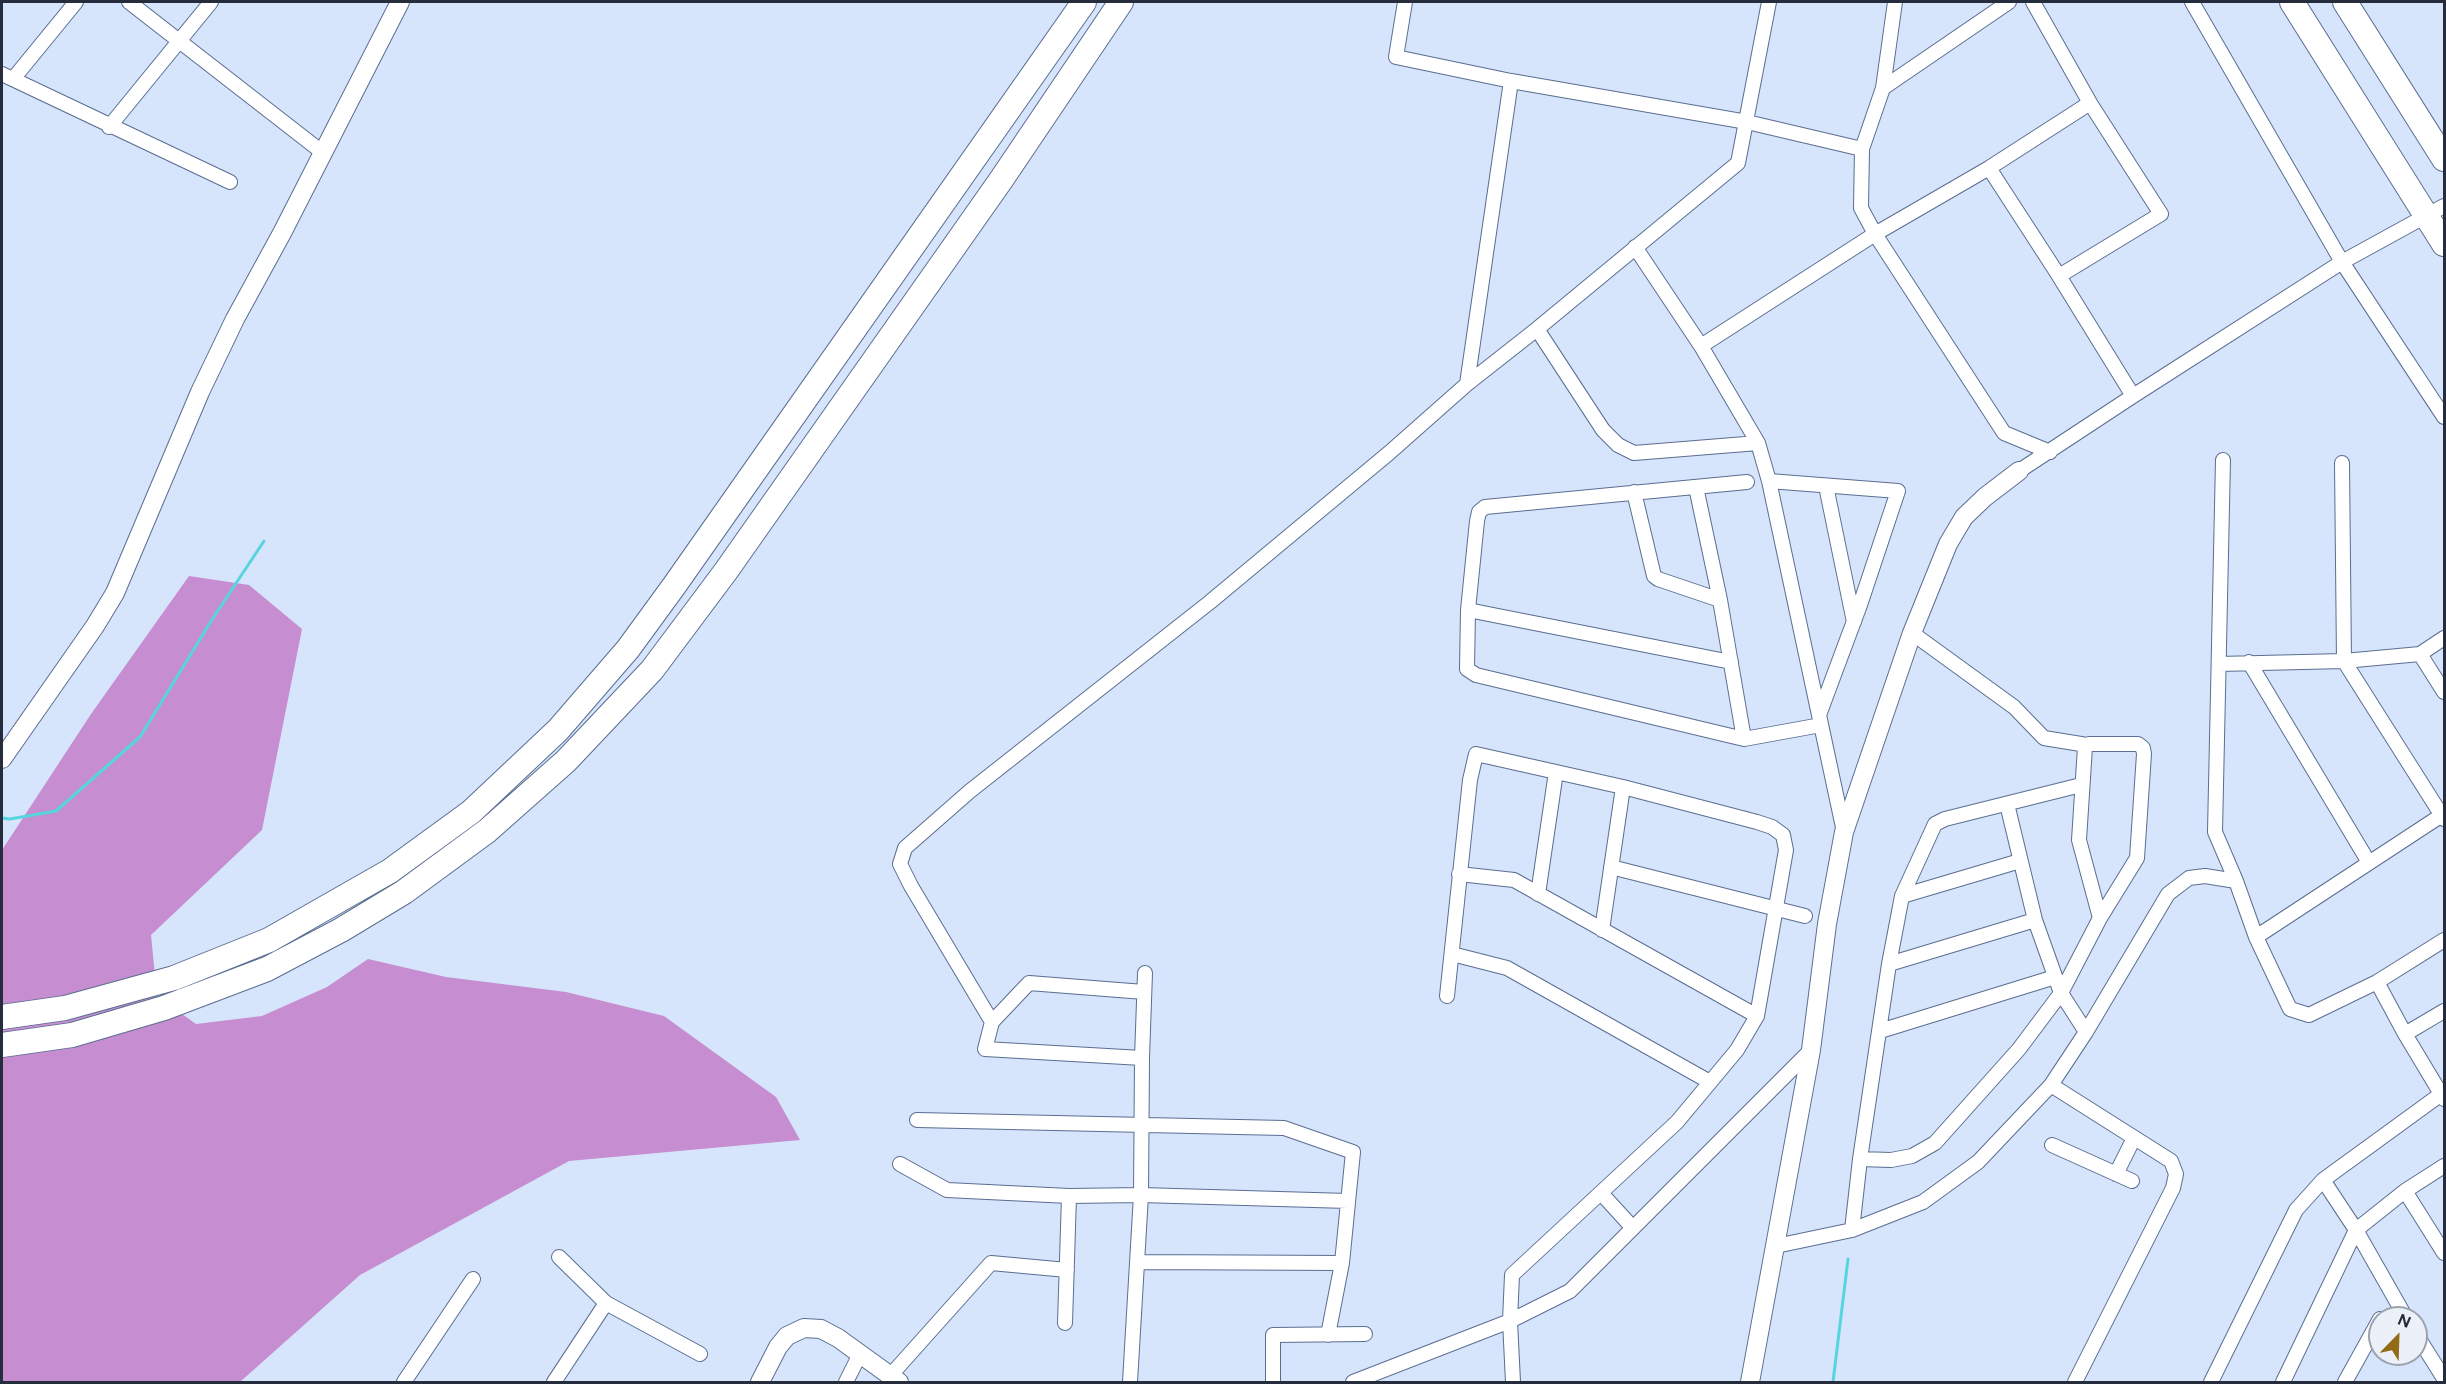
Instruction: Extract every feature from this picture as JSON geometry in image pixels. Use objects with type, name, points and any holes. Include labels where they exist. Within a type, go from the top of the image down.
[{"type":"highway","points":[[2,1017],[65,1008],[163,981],[269,940],[390,871],[479,804],[558,730],[628,649],[688,567],[1084,2]]},
{"type":"highway","points":[[2,1045],[72,1035],[164,1008],[267,969],[341,930],[404,892],[487,831],[566,762],[652,670],[726,571],[1001,180],[1121,2]]},
{"type":"highway","points":[[2292,2],[2436,211],[2445,244]]},
{"type":"highway","points":[[2345,2],[2445,159]]},
{"type":"street","points":[[76,2],[7,77],[230,182]]},
{"type":"street","points":[[129,2],[322,152]]},
{"type":"street","points":[[109,127],[211,2]]},
{"type":"street","points":[[2,759],[95,626],[115,592],[200,392],[235,319],[282,233],[400,2]]},
{"type":"street","points":[[1405,2],[1396,57],[1511,81],[1747,122],[1862,150]]},
{"type":"street","points":[[992,1022],[907,879],[900,864],[905,848],[970,791],[1210,602],[1389,453],[1467,384],[1738,163],[1769,2]]},
{"type":"street","points":[[1895,2],[1883,88],[1862,150],[1862,208],[1875,234],[2004,433],[2050,452]]},
{"type":"street","points":[[1883,88],[2009,2]]},
{"type":"street","points":[[2033,2],[2090,103],[2161,214],[2059,276]]},
{"type":"street","points":[[2192,2],[2342,262],[2445,417]]},
{"type":"street","points":[[1467,384],[1511,81]]},
{"type":"street","points":[[1701,346],[1875,234],[1989,168],[2090,103]]},
{"type":"street","points":[[1989,168],[2133,396]]},
{"type":"street","points":[[1750,1383],[1810,1050],[1827,924],[1844,832],[1912,633],[1948,544],[1964,517],[1985,497],[2019,471],[2342,262],[2436,211]]},
{"type":"street","points":[[1635,247],[1701,346],[1758,443],[1769,481],[1844,832]]},
{"type":"street","points":[[1537,329],[1603,430],[1618,446],[1634,453],[1758,443]]},
{"type":"street","points":[[2223,460],[2214,832],[2236,881],[2256,937],[2290,1010],[2309,1015],[2377,982],[2445,940]]},
{"type":"street","points":[[2256,937],[2368,861],[2443,817],[2344,661],[2342,463]]},
{"type":"street","points":[[1769,481],[1898,491],[1820,720]]},
{"type":"street","points":[[1747,482],[1485,507],[1479,512],[1477,521],[1468,610],[1467,669],[1476,675],[1744,739],[1820,720]]},
{"type":"street","points":[[1826,486],[1854,622]]},
{"type":"street","points":[[1696,487],[1720,600],[1744,739]]},
{"type":"street","points":[[1634,492],[1654,576],[1720,600]]},
{"type":"street","points":[[1468,610],[1731,662]]},
{"type":"street","points":[[1860,1159],[1891,1160],[1912,1156],[1935,1143],[2019,1049],[2061,993],[2100,918],[2137,858],[2143,748],[2138,744],[2087,745],[2044,738],[2014,707],[1912,633]]},
{"type":"street","points":[[2218,664],[2344,661],[2420,654],[2445,638]]},
{"type":"street","points":[[2420,654],[2445,692]]},
{"type":"street","points":[[2249,663],[2368,861]]},
{"type":"street","points":[[2087,745],[2081,785],[2079,840],[2100,918]]},
{"type":"street","points":[[1447,996],[1470,780],[1476,754],[1623,787],[1757,822],[1772,827],[1783,835],[1786,850],[1757,1016],[1737,1050],[1677,1122],[1512,1275],[1510,1321],[1513,1383]]},
{"type":"street","points":[[1539,894],[1556,772]]},
{"type":"street","points":[[1852,1230],[1860,1159],[1889,964],[1902,896],[1935,824],[1945,819],[2081,785]]},
{"type":"street","points":[[1602,930],[1623,787]]},
{"type":"street","points":[[2007,804],[2035,920],[2061,993],[2086,1032]]},
{"type":"street","points":[[1902,896],[2020,861]]},
{"type":"street","points":[[1611,867],[1805,916]]},
{"type":"street","points":[[1459,874],[1514,880],[1757,1016]]},
{"type":"street","points":[[1776,1246],[1852,1230],[1923,1202],[1978,1162],[2051,1085],[2086,1032],[2168,894],[2189,878],[2205,876],[2236,881]]},
{"type":"street","points":[[1889,964],[2035,920]]},
{"type":"street","points":[[1452,954],[1507,968],[1710,1082]]},
{"type":"street","points":[[1130,1383],[1141,1194],[1145,973]]},
{"type":"street","points":[[1880,1031],[2055,977]]},
{"type":"street","points":[[2211,1383],[2296,1210],[2323,1180],[2444,1095],[2405,1034],[2377,982]]},
{"type":"street","points":[[1142,1058],[985,1049],[992,1022],[1029,983],[1144,992]]},
{"type":"street","points":[[2405,1034],[2445,1011]]},
{"type":"street","points":[[1353,1383],[1510,1321],[1570,1291],[1810,1050]]},
{"type":"street","points":[[2051,1085],[2171,1161],[2176,1174],[2174,1188],[2075,1383]]},
{"type":"street","points":[[917,1120],[1284,1128],[1353,1152],[1342,1263],[1328,1335]]},
{"type":"street","points":[[2116,1174],[2134,1138]]},
{"type":"street","points":[[2052,1145],[2132,1181]]},
{"type":"street","points":[[900,1164],[947,1190],[1069,1196],[1141,1194],[1348,1201]]},
{"type":"street","points":[[2283,1383],[2356,1230],[2405,1191],[2445,1166]]},
{"type":"street","points":[[2323,1180],[2356,1230],[2398,1306]]},
{"type":"street","points":[[2405,1191],[2445,1253]]},
{"type":"street","points":[[1601,1193],[1632,1227]]},
{"type":"street","points":[[1065,1323],[1069,1196]]},
{"type":"street","points":[[559,1257],[606,1303],[700,1354]]},
{"type":"street","points":[[1138,1262],[1342,1263]]},
{"type":"street","points":[[760,1383],[778,1347],[794,1331],[804,1329],[821,1329],[838,1338],[895,1379],[992,1263],[1067,1270]]},
{"type":"street","points":[[404,1383],[473,1279]]},
{"type":"street","points":[[2387,1306],[2392,1296]]},
{"type":"street","points":[[554,1383],[606,1303]]},
{"type":"street","points":[[1273,1383],[1274,1335],[1365,1334]]},
{"type":"street","points":[[2345,1383],[2368,1340]]},
{"type":"street","points":[[846,1383],[860,1354]]},
{"type":"street","points":[[2428,1355],[2441,1378]]},
{"type":"shaded area","points":[[189,576],[249,585],[302,629],[262,830],[151,935],[157,996],[196,1024],[262,1016],[327,987],[368,959],[446,977],[566,992],[664,1016],[776,1097],[800,1140],[569,1161],[360,1275],[240,1382],[2,1382],[2,850],[91,714]]},
{"type":"waterway","points":[[2,818],[10,819],[56,811],[140,737],[213,618],[264,541]]},
{"type":"waterway","points":[[1833,1382],[1848,1259]]}]
